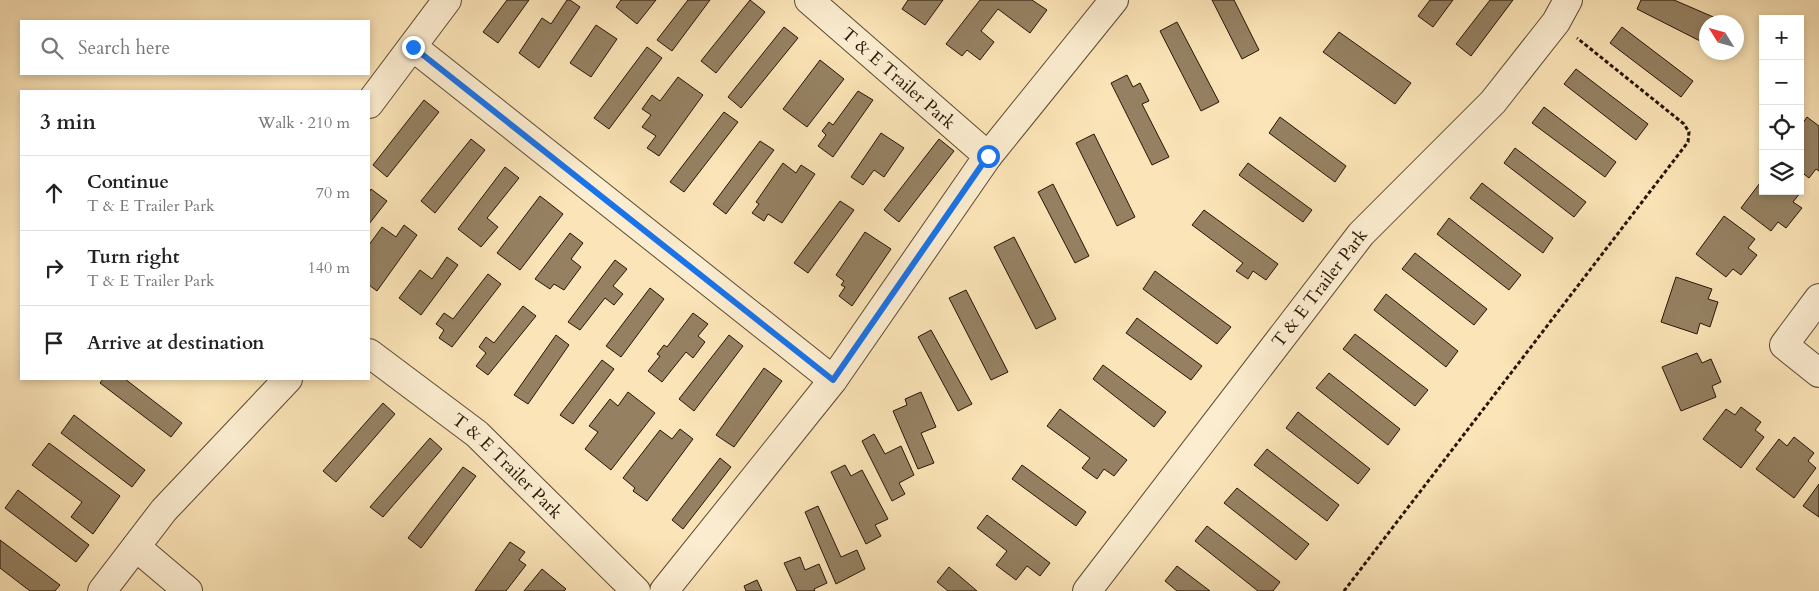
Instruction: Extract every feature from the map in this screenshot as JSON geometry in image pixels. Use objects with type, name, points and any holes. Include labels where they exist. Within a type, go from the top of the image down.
[{"type":"street","points":[[370,103],[447,0]]},
{"type":"street","name":"T & E Trailer Park","points":[[809,0],[988,156]]},
{"type":"street","points":[[664,591],[833,380],[988,156],[1114,0]]},
{"type":"street","name":"T & E Trailer Park","points":[[1087,591],[1361,234],[1493,102],[1562,11]]},
{"type":"street","points":[[413,47],[833,380]]},
{"type":"street","points":[[1819,298],[1784,345],[1819,373]]},
{"type":"street","name":"T & E Trailer Park","points":[[370,354],[477,434],[636,591]]},
{"type":"street","points":[[102,591],[164,510],[287,380]]},
{"type":"street","points":[[136,547],[188,591]]},
{"type":"path","points":[[1344,591],[1688,142],[1689,132],[1684,124],[1562,11]]},
{"type":"building","points":[[507,0],[529,0],[498,43],[483,32]]},
{"type":"building","points":[[567,0],[580,7],[539,68],[519,53],[542,18],[551,24]]},
{"type":"building","points":[[621,0],[656,0],[637,24],[616,7]]},
{"type":"building","points":[[688,0],[710,0],[672,51],[657,40]]},
{"type":"building","points":[[750,0],[765,12],[716,73],[701,61]]},
{"type":"building","points":[[908,0],[943,0],[925,25],[902,9]]},
{"type":"building","points":[[980,0],[1032,0],[1047,10],[1030,33],[998,9],[981,31],[994,42],[980,60],[967,50],[962,56],[946,44]]},
{"type":"building","points":[[1212,0],[1234,0],[1259,50],[1242,59]]},
{"type":"building","points":[[1430,0],[1453,0],[1433,27],[1418,16]]},
{"type":"building","points":[[1490,0],[1513,0],[1471,56],[1456,44]]},
{"type":"building","points":[[1641,0],[1674,0],[1709,15],[1699,15],[1699,40],[1637,9]]},
{"type":"building","points":[[1177,22],[1219,102],[1201,111],[1160,31]]},
{"type":"building","points":[[596,25],[617,39],[591,77],[570,63]]},
{"type":"building","points":[[784,27],[798,38],[741,108],[728,97]]},
{"type":"building","points":[[1622,27],[1693,81],[1681,97],[1610,43]]},
{"type":"building","points":[[1339,32],[1411,83],[1395,104],[1323,52]]},
{"type":"building","points":[[647,47],[662,58],[609,129],[594,118]]},
{"type":"building","points":[[820,60],[844,79],[807,127],[783,109]]},
{"type":"building","points":[[1576,69],[1648,124],[1636,140],[1564,84]]},
{"type":"building","points":[[1127,75],[1133,87],[1140,83],[1149,101],[1142,104],[1169,157],[1152,165],[1111,83]]},
{"type":"building","points":[[678,77],[703,95],[659,156],[647,148],[656,136],[642,127],[651,115],[642,109],[652,95],[660,101]]},
{"type":"building","points":[[858,91],[873,100],[833,157],[818,146],[826,135],[822,131],[829,122],[833,125]]},
{"type":"building","points":[[424,100],[439,112],[387,177],[373,165]]},
{"type":"building","points":[[1544,107],[1616,162],[1605,177],[1532,123]]},
{"type":"building","points":[[724,112],[738,122],[684,192],[670,182]]},
{"type":"building","points":[[1280,117],[1346,166],[1335,182],[1269,133]]},
{"type":"building","points":[[1807,117],[1819,126],[1819,171],[1816,169],[1809,178],[1804,174],[1804,121]]},
{"type":"building","points":[[881,133],[904,148],[884,177],[874,170],[863,185],[851,177]]},
{"type":"building","points":[[1094,134],[1135,217],[1117,226],[1076,143]]},
{"type":"building","points":[[471,139],[485,150],[435,213],[421,201]]},
{"type":"building","points":[[939,139],[954,151],[899,222],[884,210]]},
{"type":"building","points":[[760,141],[774,150],[726,214],[713,204]]},
{"type":"building","points":[[1515,148],[1586,202],[1574,217],[1504,163]]},
{"type":"building","points":[[783,163],[796,173],[801,165],[815,174],[782,223],[768,214],[764,221],[752,213],[759,204],[756,202]]},
{"type":"building","points":[[1248,163],[1312,210],[1303,222],[1239,175]]},
{"type":"building","points":[[505,167],[519,178],[487,218],[498,227],[481,247],[458,229]]},
{"type":"building","points":[[1482,183],[1553,238],[1543,253],[1470,198]]},
{"type":"building","points":[[1053,184],[1089,256],[1075,263],[1038,192]]},
{"type":"building","points":[[1759,184],[1759,195],[1798,195],[1793,202],[1802,208],[1786,228],[1778,222],[1771,231],[1741,208]]},
{"type":"building","points":[[371,189],[387,201],[370,223]]},
{"type":"building","points":[[540,196],[563,214],[520,270],[497,253]]},
{"type":"building","points":[[840,201],[854,210],[808,273],[794,263]]},
{"type":"building","points":[[1204,210],[1278,264],[1266,280],[1253,271],[1248,279],[1236,271],[1243,263],[1192,225]]},
{"type":"building","points":[[1724,216],[1755,239],[1748,248],[1757,255],[1741,275],[1733,269],[1726,277],[1696,254]]},
{"type":"building","points":[[1449,218],[1521,275],[1509,290],[1437,234]]},
{"type":"building","points":[[404,225],[417,235],[377,291],[370,286],[370,244],[382,227],[396,237]]},
{"type":"building","points":[[865,232],[891,249],[852,306],[839,296],[845,287],[841,285],[844,281],[836,275]]},
{"type":"building","points":[[570,233],[583,243],[571,259],[581,267],[564,290],[554,284],[550,289],[535,279]]},
{"type":"building","points":[[1014,237],[1056,319],[1036,329],[994,247]]},
{"type":"building","points":[[1415,253],[1487,309],[1474,325],[1402,269]]},
{"type":"building","points":[[447,257],[458,265],[421,315],[399,298],[420,270],[432,279]]},
{"type":"building","points":[[615,260],[627,269],[613,286],[623,294],[614,305],[605,298],[580,330],[568,322]]},
{"type":"building","points":[[1155,271],[1231,327],[1217,344],[1143,289]]},
{"type":"building","points":[[488,274],[501,284],[452,347],[439,338],[444,330],[436,324],[444,313],[453,319]]},
{"type":"building","points":[[1676,277],[1712,289],[1708,299],[1718,302],[1710,327],[1700,323],[1697,334],[1661,322]]},
{"type":"building","points":[[650,288],[664,299],[621,357],[606,346]]},
{"type":"building","points":[[966,290],[1008,372],[991,380],[949,298]]},
{"type":"building","points":[[1386,294],[1458,351],[1446,367],[1374,310]]},
{"type":"building","points":[[523,306],[536,316],[488,375],[476,366],[486,353],[479,347],[486,337],[494,343]]},
{"type":"building","points":[[693,313],[708,324],[698,336],[705,342],[693,358],[686,352],[662,382],[648,371],[660,356],[657,354],[664,345],[667,347]]},
{"type":"building","points":[[1137,318],[1202,366],[1191,380],[1126,333]]},
{"type":"building","points":[[931,330],[972,404],[958,411],[918,337]]},
{"type":"building","points":[[1355,334],[1428,390],[1415,406],[1343,349]]},
{"type":"building","points":[[556,335],[569,345],[528,404],[514,395]]},
{"type":"building","points":[[729,335],[743,346],[694,411],[679,399]]},
{"type":"building","points":[[1697,353],[1702,363],[1711,359],[1721,382],[1712,386],[1716,397],[1681,411],[1662,367]]},
{"type":"building","points":[[602,360],[614,369],[573,424],[560,415]]},
{"type":"building","points":[[1103,365],[1166,412],[1154,427],[1093,379]]},
{"type":"building","points":[[764,368],[782,381],[734,447],[716,435]]},
{"type":"building","points":[[1329,373],[1400,429],[1388,445],[1316,388]]},
{"type":"building","points":[[102,380],[126,380],[182,423],[171,437],[100,383]]},
{"type":"building","points":[[628,392],[655,413],[611,470],[585,449],[598,432],[589,426],[610,399],[618,406]]},
{"type":"building","points":[[921,392],[936,427],[921,433],[934,463],[918,469],[893,411],[907,405],[905,399]]},
{"type":"building","points":[[383,403],[395,414],[336,482],[323,471]]},
{"type":"building","points":[[1741,407],[1761,422],[1755,430],[1764,437],[1741,468],[1703,439],[1726,409],[1735,415]]},
{"type":"building","points":[[1060,409],[1127,460],[1114,476],[1104,469],[1097,479],[1082,468],[1090,458],[1047,426]]},
{"type":"building","points":[[1298,412],[1370,469],[1358,484],[1286,428]]},
{"type":"building","points":[[74,415],[145,470],[132,487],[61,433]]},
{"type":"building","points":[[680,429],[693,439],[647,501],[633,491],[635,488],[623,478],[660,430],[672,439]]},
{"type":"building","points":[[874,434],[885,454],[901,446],[914,475],[899,483],[905,494],[892,501],[862,441]]},
{"type":"building","points":[[1794,437],[1814,453],[1808,461],[1816,468],[1794,498],[1756,469],[1779,439],[1787,446]]},
{"type":"building","points":[[430,438],[442,449],[383,517],[370,507]]},
{"type":"building","points":[[49,443],[120,496],[93,534],[71,517],[82,502],[32,465]]},
{"type":"building","points":[[1267,449],[1339,505],[1327,521],[1254,465]]},
{"type":"building","points":[[720,458],[731,467],[683,529],[672,520]]},
{"type":"building","points":[[845,465],[851,476],[862,470],[888,519],[875,525],[881,536],[866,544],[831,472]]},
{"type":"building","points":[[1022,465],[1086,512],[1076,526],[1012,479]]},
{"type":"building","points":[[463,467],[476,476],[421,548],[408,538]]},
{"type":"building","points":[[1819,484],[1819,517],[1803,506]]},
{"type":"building","points":[[1237,488],[1309,544],[1296,560],[1224,503]]},
{"type":"building","points":[[18,490],[89,545],[76,562],[5,508]]},
{"type":"building","points":[[818,506],[841,557],[857,550],[865,569],[836,584],[805,512]]},
{"type":"building","points":[[987,515],[1050,563],[1040,576],[1027,566],[1016,580],[996,565],[1007,551],[977,528]]},
{"type":"building","points":[[1207,526],[1280,582],[1273,591],[1258,591],[1195,541]]},
{"type":"building","points":[[0,540],[60,585],[55,591],[30,591],[0,568]]},
{"type":"building","points":[[510,542],[525,552],[519,560],[526,565],[506,591],[475,591]]},
{"type":"building","points":[[800,557],[805,570],[819,564],[827,583],[814,589],[815,591],[797,591],[784,563]]},
{"type":"building","points":[[1177,566],[1210,591],[1177,591],[1165,581]]},
{"type":"building","points":[[949,567],[977,591],[948,591],[937,582]]},
{"type":"building","points":[[542,569],[566,589],[564,591],[524,591]]},
{"type":"building","points":[[757,580],[762,591],[746,591],[744,586]]},
{"type":"route","points":[[413,47],[833,380],[988,156]]}]
